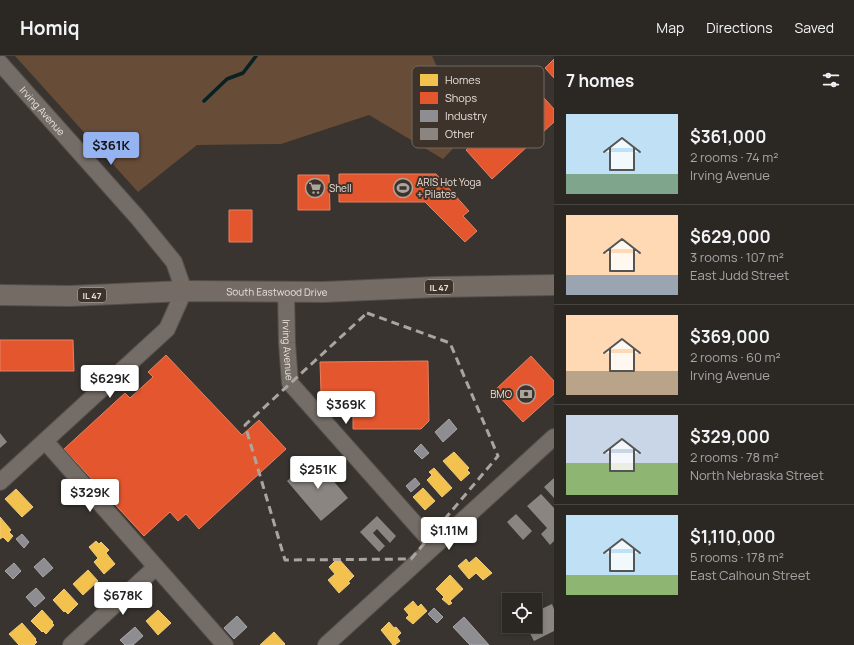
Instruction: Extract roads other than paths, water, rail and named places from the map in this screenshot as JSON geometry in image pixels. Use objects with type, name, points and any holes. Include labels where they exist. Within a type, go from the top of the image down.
[{"type":"main road","name":"South Eastwood Drive","points":[[0,295],[70,296],[184,291],[324,292],[444,287],[554,285]]},
{"type":"street","name":"Irving Avenue","points":[[0,63],[138,218],[174,262],[184,291]]},
{"type":"street","points":[[0,482],[167,328],[184,291]]},
{"type":"street","name":"Irving Avenue","points":[[286,292],[290,383],[434,545]]},
{"type":"street","points":[[326,645],[554,437]]},
{"type":"street","points":[[45,441],[225,645]]},
{"type":"street","points":[[72,645],[156,566]]},
{"type":"waterway","points":[[204,101],[227,79],[243,73],[256,56]]},
{"type":"place","name":"Shell","points":[[315,188]]},
{"type":"place","name":"ARIS Hot Yoga + Pilates","points":[[403,188]]},
{"type":"place","name":"BMO","points":[[526,394]]}]
